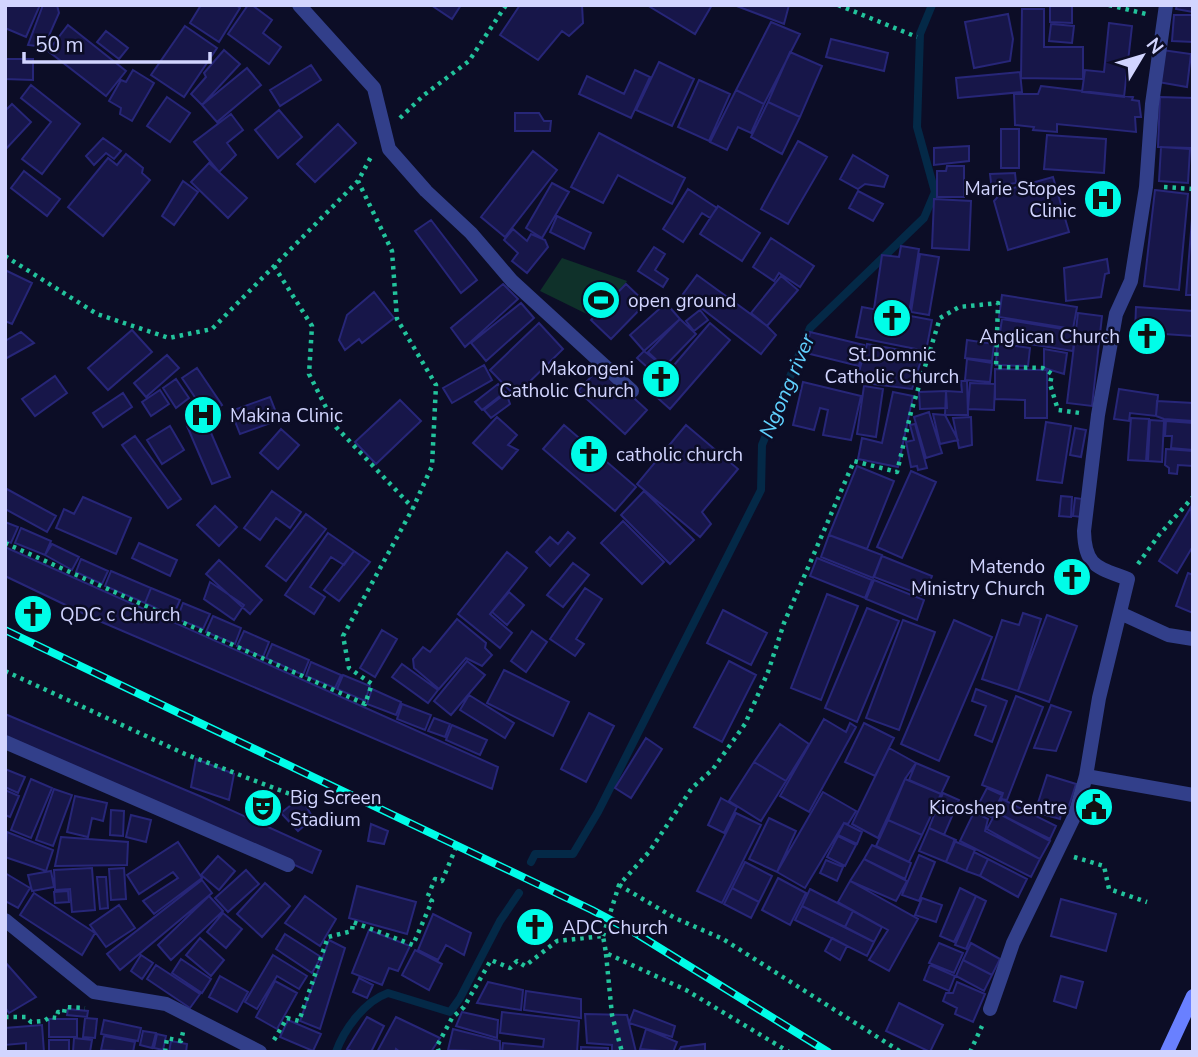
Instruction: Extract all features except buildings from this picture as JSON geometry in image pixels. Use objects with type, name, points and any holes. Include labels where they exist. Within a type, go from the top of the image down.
[{"type":"main road","points":[[1167,1052],[1193,996]]},
{"type":"street","points":[[299,5],[374,88],[389,149],[426,191],[471,233],[512,281],[632,391]]},
{"type":"street","points":[[990,1009],[1008,956],[1075,815],[1086,776],[1098,698],[1128,579],[1106,571],[1090,561],[1085,547],[1084,531],[1098,415],[1116,314],[1131,281],[1146,187],[1152,104],[1165,12]]},
{"type":"street","points":[[1119,613],[1168,635],[1193,639]]},
{"type":"street","points":[[5,742],[288,865]]},
{"type":"street","points":[[1086,776],[1193,795]]},
{"type":"street","points":[[5,920],[94,992],[166,1004],[266,1048]]},
{"type":"path","points":[[5,256],[97,314],[169,338],[212,329],[358,181],[385,132],[424,95],[469,61],[506,5]]},
{"type":"path","points":[[838,5],[917,37]]},
{"type":"path","points":[[1110,5],[1165,12]]},
{"type":"path","points":[[5,543],[365,704],[372,684],[349,668],[343,636],[413,508],[432,466],[436,385],[397,319],[392,251],[358,181]]},
{"type":"path","points":[[1146,187],[1193,188]]},
{"type":"path","points":[[274,266],[312,326],[309,374],[336,427],[413,508]]},
{"type":"path","points":[[622,1052],[612,1015],[603,936],[619,885],[649,852],[692,788],[713,769],[745,724],[768,672],[799,588],[854,461],[897,472],[911,412],[940,318],[958,307],[998,303],[996,366],[1043,368],[1050,371],[1050,384],[1058,410],[1098,415]]},
{"type":"path","points":[[1128,579],[1159,535],[1193,497]]},
{"type":"path","points":[[5,671],[186,754],[295,796]]},
{"type":"path","points":[[266,1048],[287,1018],[299,1021],[328,937],[352,931],[353,922],[413,944],[432,901],[427,898],[435,879],[442,881],[457,845]]},
{"type":"path","points":[[1056,852],[1101,864],[1106,870],[1109,889],[1147,902]]},
{"type":"path","points":[[619,885],[675,918],[723,939],[901,1052]]},
{"type":"path","points":[[439,1052],[437,1046],[452,1018],[464,1007],[491,960],[510,968],[517,961],[525,966],[557,941],[603,936]]},
{"type":"path","points":[[606,953],[686,990],[789,1052]]},
{"type":"path","points":[[5,1017],[26,1017],[31,1022],[57,1018],[58,1012],[64,1013],[65,1007],[87,1009],[94,992]]},
{"type":"path","points":[[970,1052],[990,1009]]},
{"type":"path","points":[[165,1052],[167,1038],[181,1041],[190,1014]]},
{"type":"green space","points":[[562,258],[627,281],[601,321],[540,291]]},
{"type":"waterway","name":"Ngong river","points":[[531,862],[535,854],[573,854],[598,812],[761,490],[762,445],[810,328],[924,218],[935,192],[917,127],[920,34],[932,5]]},
{"type":"waterway","name":"Ngong river","points":[[336,1052],[356,1017],[371,1002],[388,993],[450,1012],[500,921],[519,893]]},
{"type":"railway","points":[[5,630],[592,910],[637,934],[828,1052]]},
{"type":"place","name":"Marie Stopes Clinic","points":[[1103,199]]},
{"type":"place","name":"open ground","points":[[601,300]]},
{"type":"place","name":"St.Domnic Catholic Church","points":[[892,318]]},
{"type":"place","name":"Anglican Church","points":[[1147,336]]},
{"type":"place","name":"Makongeni Catholic Church","points":[[661,379]]},
{"type":"place","name":"Makina Clinic","points":[[203,415]]},
{"type":"place","name":"catholic church","points":[[589,454]]},
{"type":"place","name":"Matendo Ministry Church","points":[[1072,577]]},
{"type":"place","name":"QDC c Church","points":[[33,614]]},
{"type":"place","name":"Kicoshep Centre","points":[[1094,807]]},
{"type":"place","name":"Big Screen Stadium","points":[[263,808]]},
{"type":"place","name":"ADC Church","points":[[535,927]]}]
